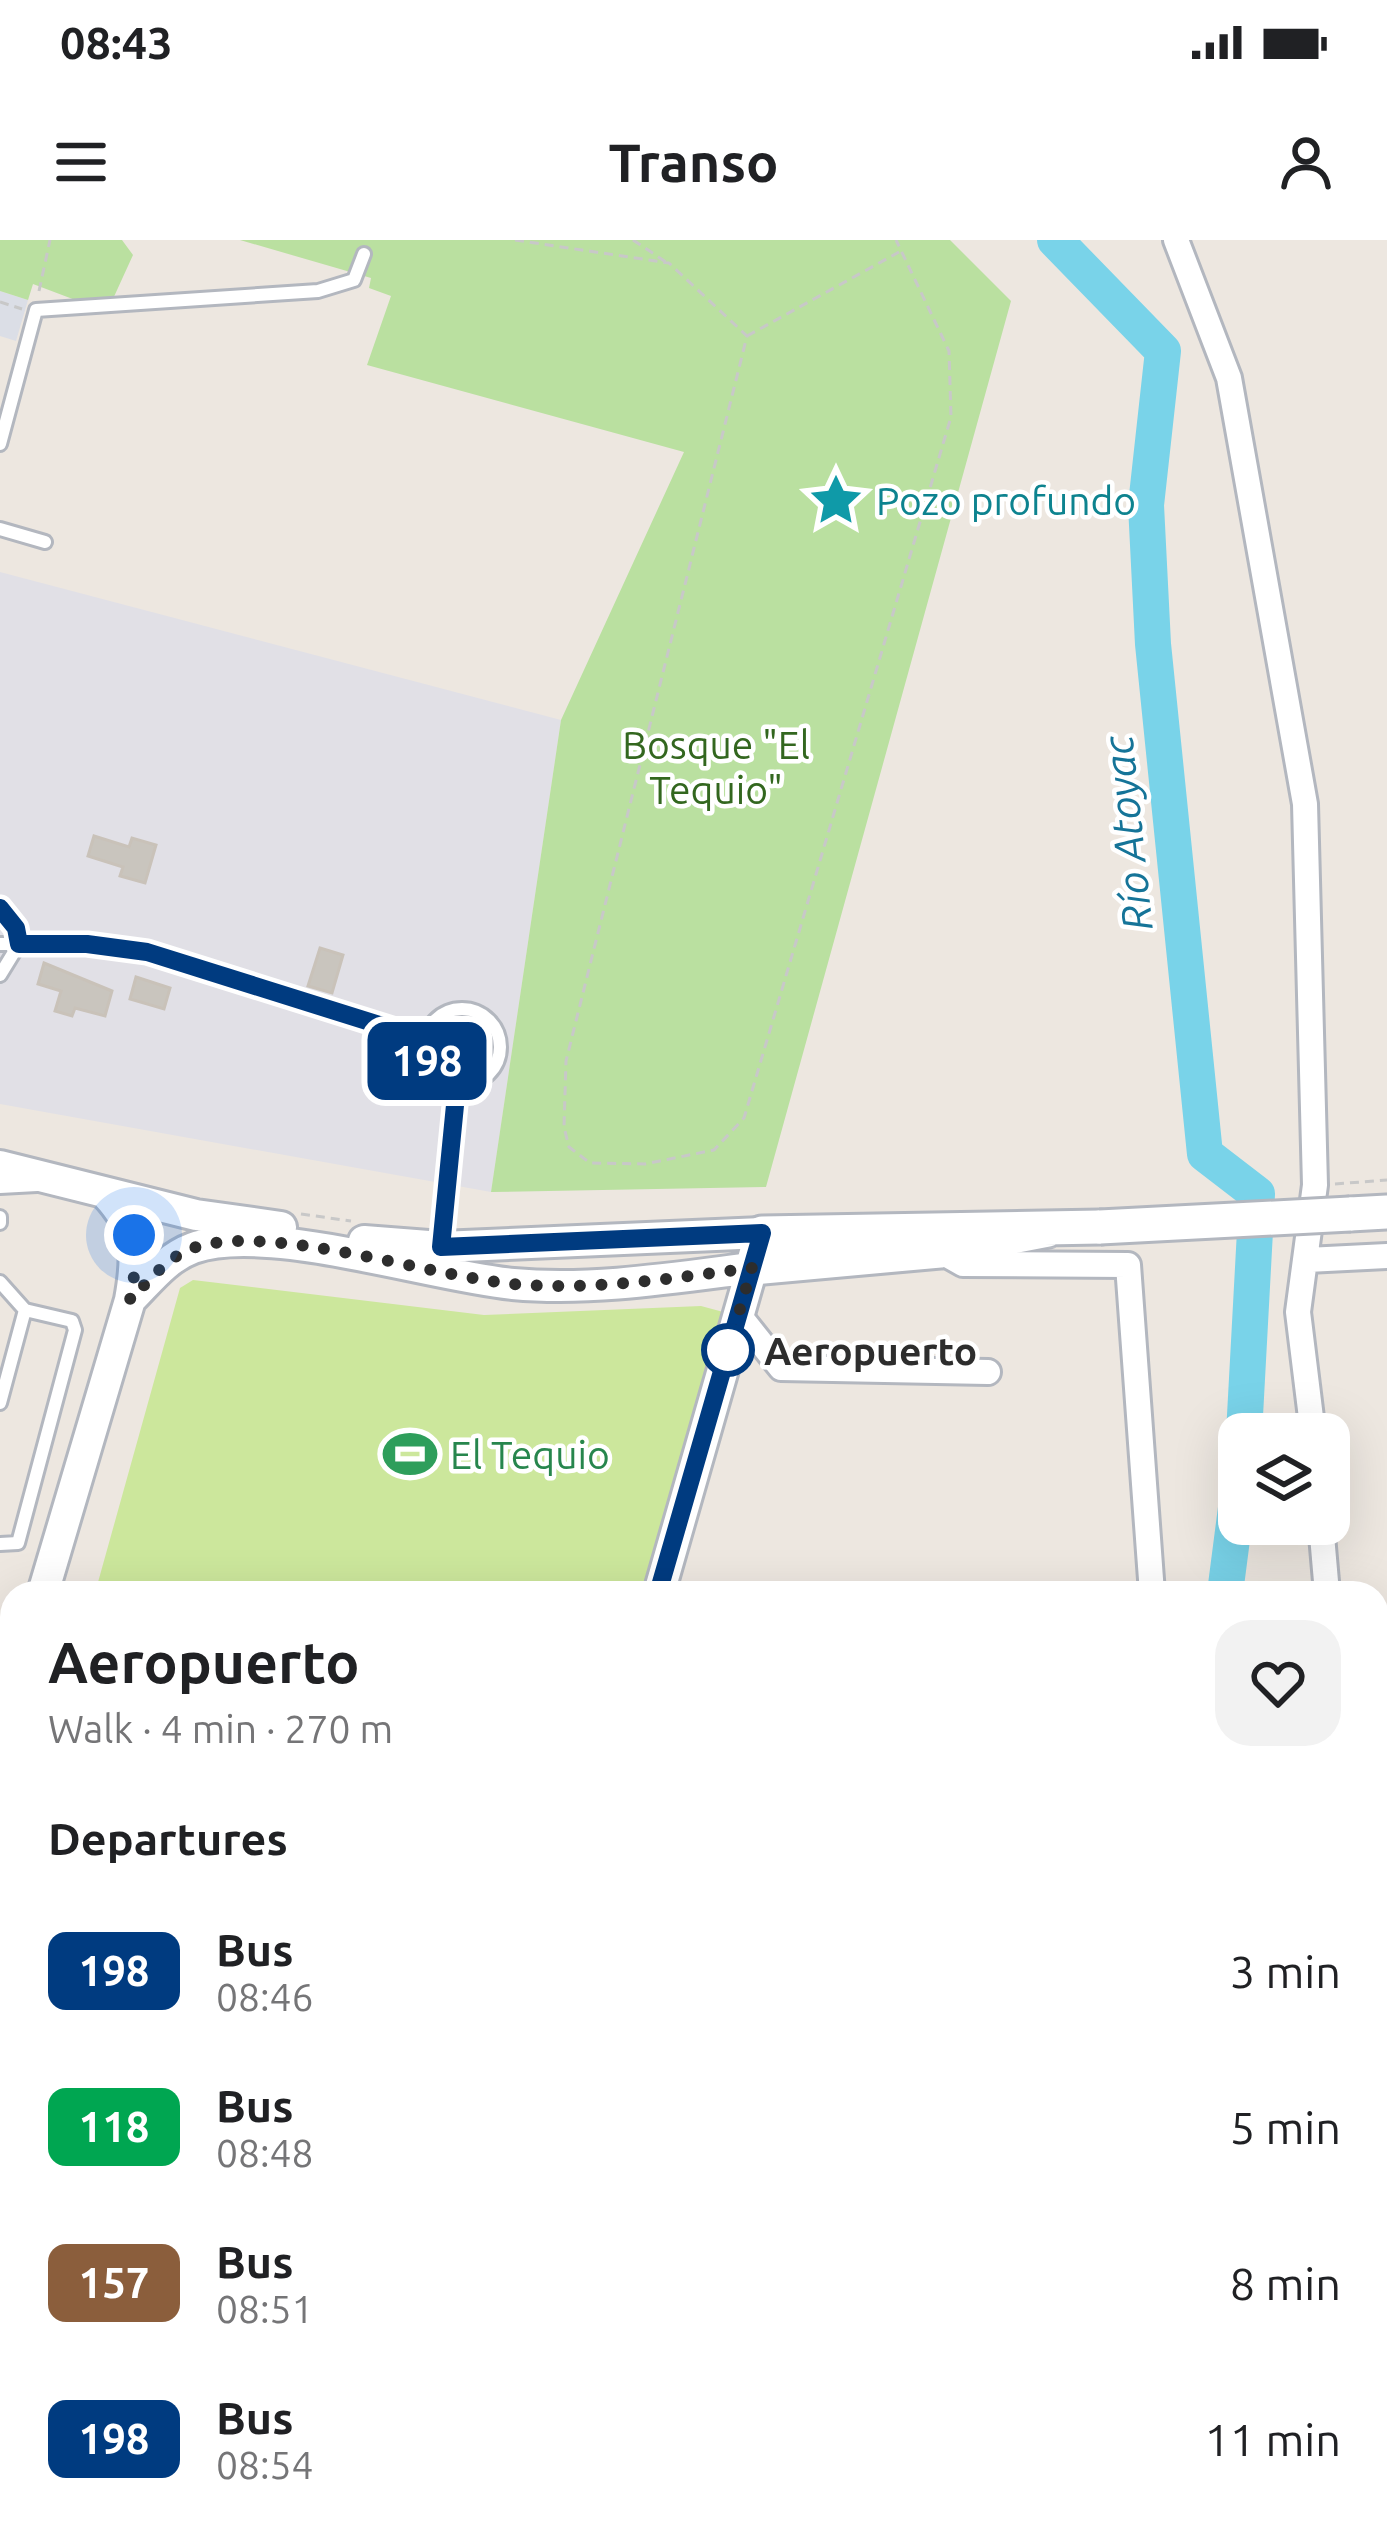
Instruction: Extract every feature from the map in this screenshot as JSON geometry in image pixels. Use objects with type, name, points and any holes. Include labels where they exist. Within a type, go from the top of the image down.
[{"type":"main road","points":[[1048,1229],[940,1250],[752,1268],[762,1233],[1048,1229],[1387,1212]]},
{"type":"street","points":[[1176,240],[1229,378],[1305,804],[1315,1185],[1298,1312],[1310,1413]]},
{"type":"street","points":[[0,1166],[106,1194],[366,1242],[441,1247],[762,1233]]},
{"type":"street","points":[[48,1581],[130,1300],[138,1252],[128,1221],[106,1194]]},
{"type":"street","points":[[130,1300],[170,1259],[196,1247],[249,1241],[514,1284],[636,1283],[752,1268],[661,1581]]},
{"type":"street","points":[[940,1250],[963,1264],[1128,1265],[1151,1581]]},
{"type":"street","points":[[1307,1259],[1387,1256]]},
{"type":"street","points":[[738,1314],[781,1368],[988,1372]]},
{"type":"street","points":[[1323,1545],[1326,1581]]},
{"type":"lane","points":[[0,444],[36,310],[318,291],[354,280],[364,254]]},
{"type":"lane","points":[[0,529],[45,542]]},
{"type":"lane","points":[[0,908],[16,928],[19,944],[0,975]]},
{"type":"lane","points":[[0,944],[87,944],[147,952],[424,1039]]},
{"type":"lane","points":[[451,1010],[478,1012],[496,1031],[499,1058],[493,1070],[471,1084],[457,1085],[434,1074],[424,1039],[439,1016],[451,1010]]},
{"type":"lane","points":[[441,1247],[457,1085]]},
{"type":"lane","points":[[0,1186],[50,1181]]},
{"type":"lane","points":[[0,1282],[25,1310],[72,1321],[75,1330],[18,1543],[0,1544]]},
{"type":"lane","points":[[0,1403],[25,1310]]},
{"type":"path","points":[[0,302],[36,310],[50,240]]},
{"type":"path","points":[[515,240],[669,263]]},
{"type":"path","points":[[633,240],[669,263],[747,336]]},
{"type":"path","points":[[896,240],[949,351],[951,417],[744,1118],[714,1150],[645,1163],[590,1162],[569,1147],[564,1126],[566,1061],[747,336],[901,251]]},
{"type":"path","points":[[1315,1185],[1387,1180]]},
{"type":"path","points":[[301,1214],[361,1222]]},
{"type":"shaded area","points":[[0,291],[28,300],[16,341],[0,336]]},
{"type":"shaded area","points":[[0,572],[561,720],[491,1192],[0,1104]]},
{"type":"green space","points":[[0,240],[122,240],[133,255],[107,312],[33,284],[28,300],[0,291]]},
{"type":"green space","name":"Bosque \"El Tequio\"","points":[[240,240],[950,240],[1011,301],[766,1187],[491,1192],[561,720],[684,452],[367,365],[391,296],[369,288],[371,278]]},
{"type":"green space","name":"El Tequio","points":[[193,1280],[484,1315],[701,1306],[727,1313],[650,1581],[98,1581],[180,1288]]},
{"type":"building","points":[[94,836],[129,847],[132,838],[156,845],[145,883],[120,876],[123,867],[88,856]]},
{"type":"building","points":[[320,948],[343,955],[332,993],[308,986]]},
{"type":"building","points":[[44,963],[112,991],[105,1016],[75,1008],[72,1016],[55,1011],[61,991],[38,984]]},
{"type":"building","points":[[136,977],[170,988],[164,1009],[130,999]]},
{"type":"waterway","name":"Río Atoyac","points":[[1055,240],[1163,351],[1146,505],[1153,644],[1205,1154],[1257,1194],[1245,1413]]},
{"type":"waterway","name":"Río Atoyac","points":[[1227,1581],[1231,1545]]},
{"type":"bus line","name":"198","points":[[0,908],[16,928],[19,944],[87,944],[147,952],[424,1039],[427,1064],[434,1074],[457,1085],[441,1247],[762,1233],[661,1581]]},
{"type":"place","name":"Pozo profundo","points":[[836,500]]},
{"type":"place","name":"Aeropuerto","points":[[728,1350]]},
{"type":"place","name":"El Tequio","points":[[410,1454]]},
{"type":"route","points":[[134,1235],[138,1252],[130,1300],[170,1259],[196,1247],[249,1241],[514,1284],[636,1283],[752,1268],[727,1354],[728,1350]]}]
